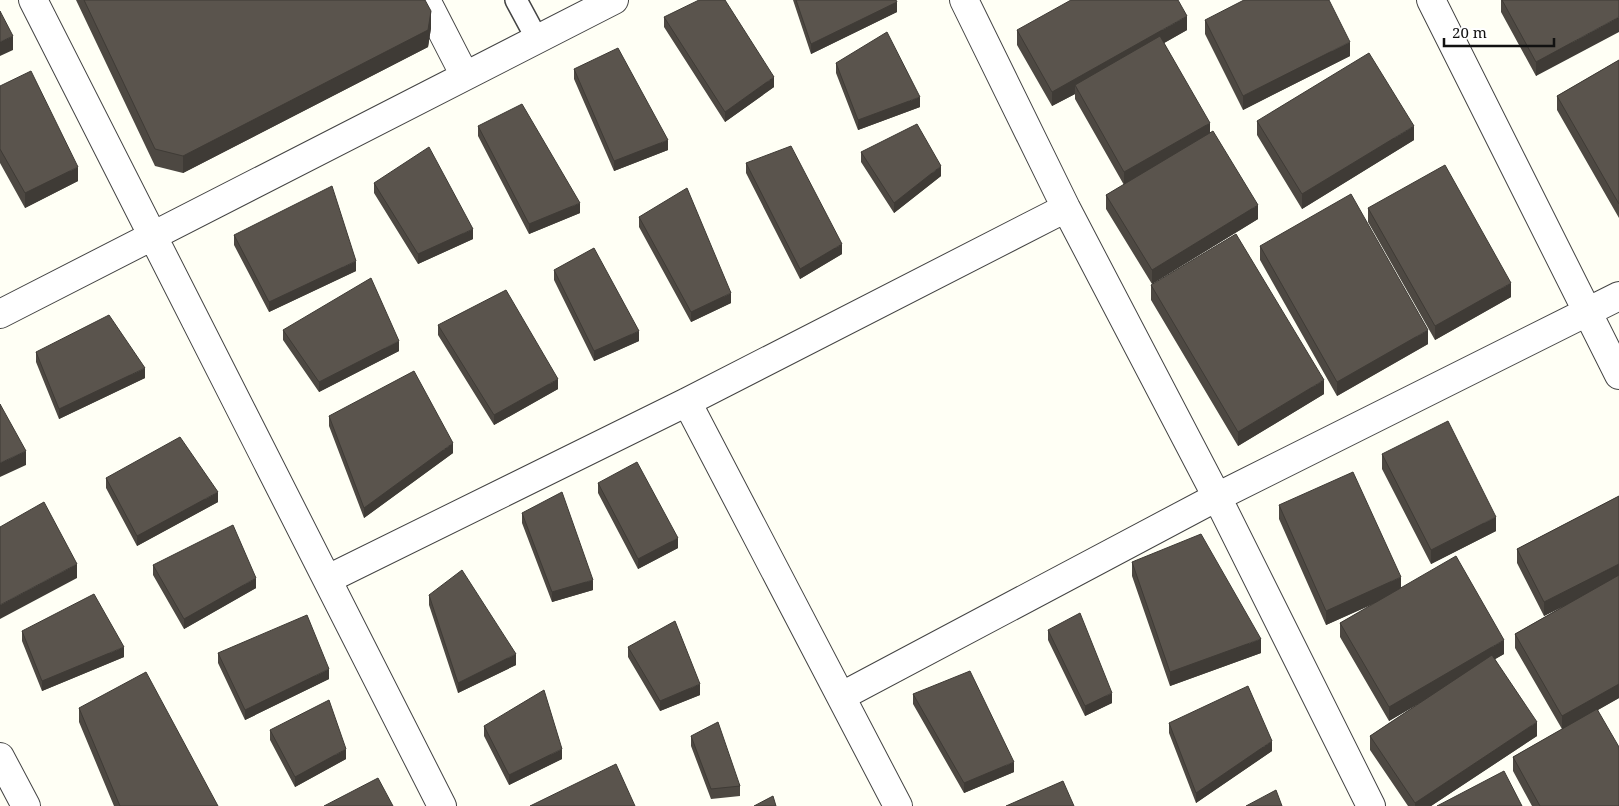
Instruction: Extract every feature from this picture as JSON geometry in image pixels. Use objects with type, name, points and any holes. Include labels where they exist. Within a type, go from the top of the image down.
[{"type":"street","points":[[33,0],[154,235],[442,806]]},
{"type":"street","points":[[426,0],[465,76]]},
{"type":"street","points":[[0,314],[614,0]]},
{"type":"street","points":[[964,0],[1066,208],[1217,497],[1371,806]]},
{"type":"street","points":[[1431,0],[1619,375]]},
{"type":"street","points":[[328,579],[687,402],[1066,208]]},
{"type":"street","points":[[842,696],[1217,497],[1619,296]]},
{"type":"street","points":[[687,402],[898,806]]},
{"type":"street","points":[[0,757],[26,806]]},
{"type":"lane","points":[[516,0],[537,39]]},
{"type":"building","points":[[84,0],[425,0],[431,11],[428,30],[183,156],[155,149]]},
{"type":"building","points":[[699,0],[725,0],[774,77],[725,112],[664,17]]},
{"type":"building","points":[[796,0],[896,0],[897,2],[811,44]]},
{"type":"building","points":[[1071,0],[1178,0],[1187,16],[1052,92],[1017,30]]},
{"type":"building","points":[[1244,0],[1329,0],[1350,42],[1243,96],[1205,20]]},
{"type":"building","points":[[1502,0],[1619,0],[1619,17],[1536,62]]},
{"type":"building","points":[[0,11],[13,36],[0,42]]},
{"type":"building","points":[[887,32],[920,97],[858,120],[836,63]]},
{"type":"building","points":[[1160,36],[1210,123],[1124,172],[1075,85]]},
{"type":"building","points":[[618,48],[668,140],[614,161],[574,69]]},
{"type":"building","points":[[1369,53],[1414,126],[1302,194],[1257,121]]},
{"type":"building","points":[[1619,60],[1619,204],[1557,96]]},
{"type":"building","points":[[31,71],[78,167],[25,193],[0,149],[0,86]]},
{"type":"building","points":[[522,104],[580,203],[529,224],[478,126]]},
{"type":"building","points":[[917,124],[941,166],[894,203],[861,152]]},
{"type":"building","points":[[1213,131],[1258,205],[1152,270],[1106,195]]},
{"type":"building","points":[[791,146],[842,244],[800,269],[746,163]]},
{"type":"building","points":[[429,147],[473,229],[418,254],[374,183]]},
{"type":"building","points":[[1445,165],[1511,283],[1435,326],[1368,208]]},
{"type":"building","points":[[332,186],[356,261],[269,302],[234,235]]},
{"type":"building","points":[[687,188],[731,293],[691,312],[639,217]]},
{"type":"building","points":[[1351,194],[1428,330],[1337,382],[1260,246]]},
{"type":"building","points":[[1236,234],[1324,380],[1238,432],[1151,285]]},
{"type":"building","points":[[594,248],[639,331],[594,351],[554,270]]},
{"type":"building","points":[[371,278],[399,341],[319,382],[283,330]]},
{"type":"building","points":[[506,290],[558,379],[494,415],[438,325]]},
{"type":"building","points":[[109,315],[145,368],[59,409],[36,352]]},
{"type":"building","points":[[414,371],[453,443],[364,508],[329,416]]},
{"type":"building","points":[[0,404],[26,451],[0,463]]},
{"type":"building","points":[[1448,421],[1496,517],[1431,550],[1382,454]]},
{"type":"building","points":[[180,437],[218,492],[137,536],[106,478]]},
{"type":"building","points":[[637,462],[678,538],[638,559],[598,483]]},
{"type":"building","points":[[1353,472],[1401,577],[1326,611],[1279,505]]},
{"type":"building","points":[[562,492],[593,580],[552,592],[522,513]]},
{"type":"building","points":[[1619,496],[1619,564],[1544,602],[1517,549]]},
{"type":"building","points":[[44,502],[77,564],[0,605],[0,527]]},
{"type":"building","points":[[233,525],[256,578],[184,619],[153,565]]},
{"type":"building","points":[[1201,534],[1261,639],[1170,672],[1132,562]]},
{"type":"building","points":[[1456,556],[1504,640],[1389,707],[1340,623]]},
{"type":"building","points":[[462,570],[516,654],[458,683],[429,595]]},
{"type":"building","points":[[1619,575],[1619,684],[1562,716],[1515,634]]},
{"type":"building","points":[[94,594],[124,647],[42,681],[22,631]]},
{"type":"building","points":[[1080,613],[1112,693],[1085,706],[1048,630]]},
{"type":"building","points":[[307,615],[329,669],[245,710],[218,653]]},
{"type":"building","points":[[675,621],[700,684],[660,701],[628,647]]},
{"type":"building","points":[[1492,655],[1537,722],[1415,803],[1370,736]]},
{"type":"building","points":[[970,671],[1014,762],[964,783],[913,694]]},
{"type":"building","points":[[146,672],[218,806],[120,806],[79,708]]},
{"type":"building","points":[[1248,686],[1272,741],[1196,793],[1169,723]]},
{"type":"building","points":[[544,690],[562,749],[509,775],[484,726]]},
{"type":"building","points":[[329,700],[346,749],[295,777],[270,730]]},
{"type":"building","points":[[1597,709],[1619,747],[1619,806],[1540,806],[1513,757]]},
{"type":"building","points":[[718,722],[740,786],[711,789],[691,736]]},
{"type":"building","points":[[616,764],[635,806],[530,806]]},
{"type":"building","points":[[1504,771],[1522,806],[1437,806]]},
{"type":"building","points":[[378,778],[393,806],[324,806]]},
{"type":"building","points":[[1063,781],[1074,806],[1006,806]]},
{"type":"building","points":[[1276,790],[1282,806],[1246,806]]},
{"type":"building","points":[[773,796],[776,806],[754,806]]}]
